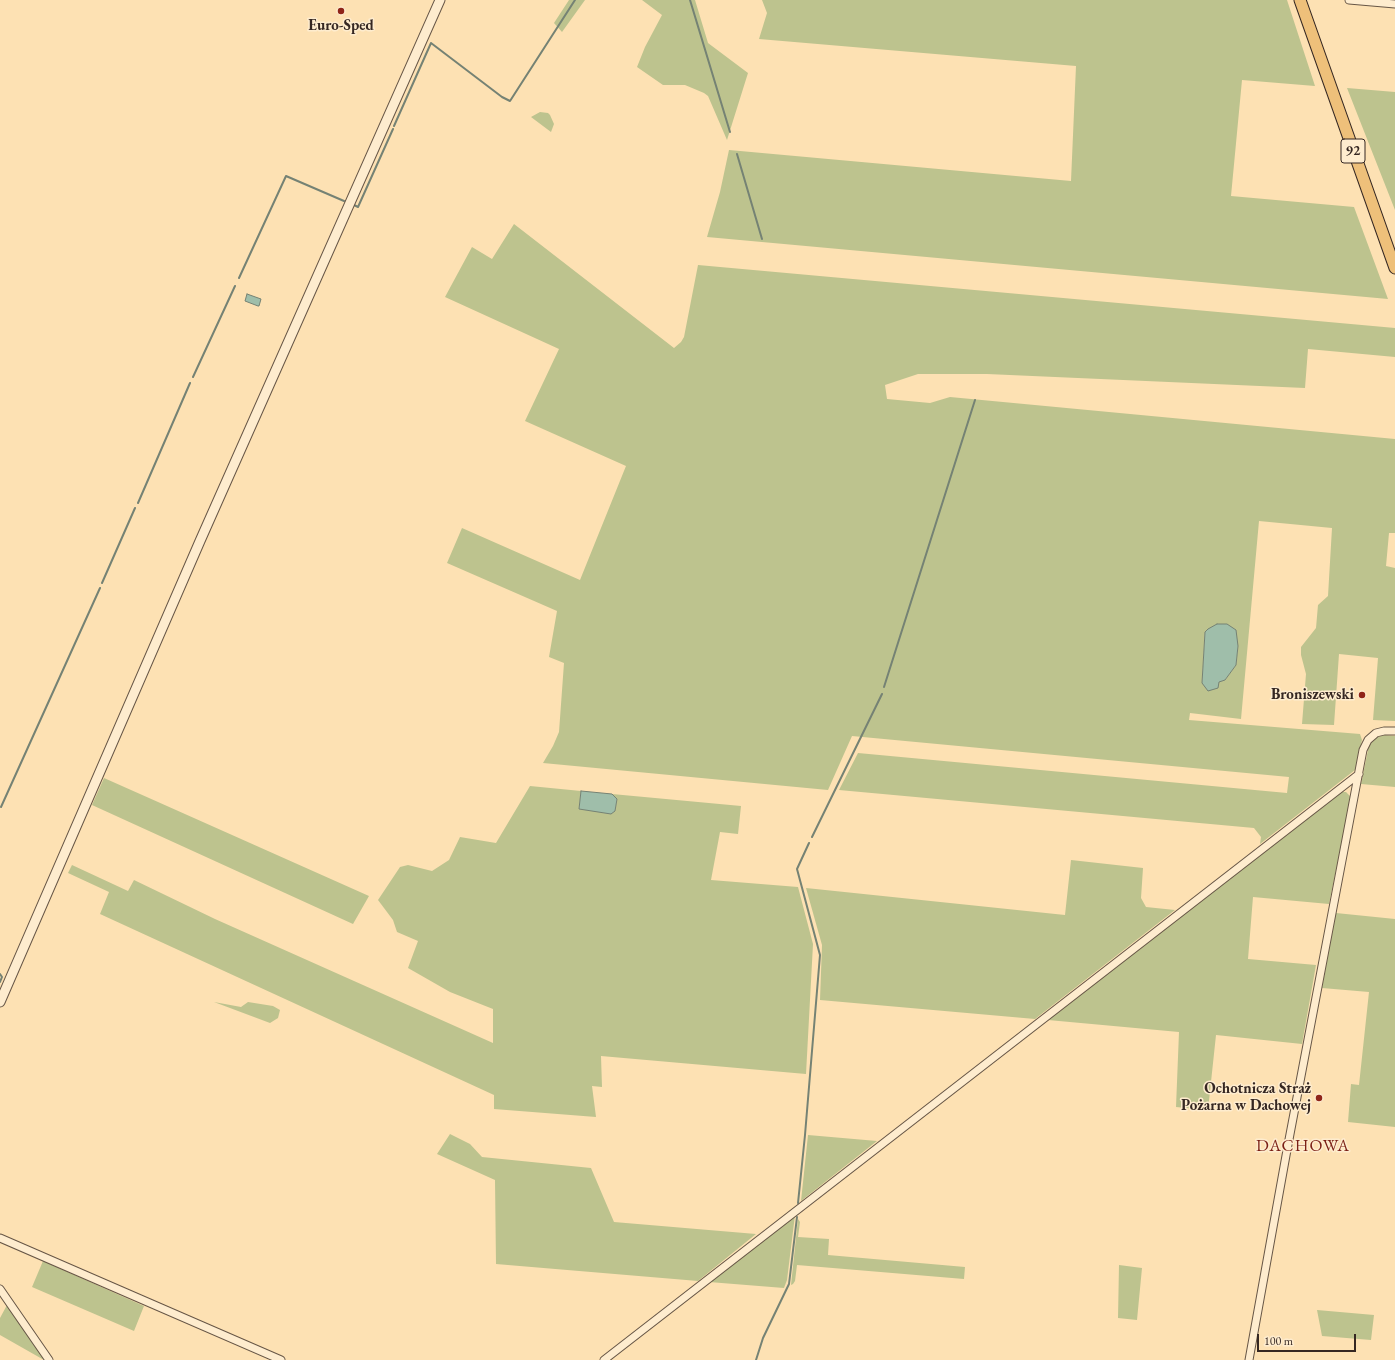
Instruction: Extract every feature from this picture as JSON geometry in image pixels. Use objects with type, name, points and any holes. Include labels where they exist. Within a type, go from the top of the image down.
[{"type":"main road","name":"92","points":[[1300,0],[1395,268]]},
{"type":"street","points":[[0,1002],[219,498],[440,0]]},
{"type":"street","points":[[1349,0],[1395,4]]},
{"type":"street","points":[[1250,1360],[1287,1150],[1363,750],[1365,744],[1371,736],[1384,730],[1395,731]]},
{"type":"street","points":[[604,1360],[1359,774]]},
{"type":"street","points":[[0,1238],[281,1360]]},
{"type":"street","points":[[0,1289],[48,1360]]},
{"type":"green space","points":[[569,0],[585,0],[562,32],[554,23]]},
{"type":"green space","points":[[642,0],[695,0],[708,43],[748,73],[727,140],[708,96],[685,85],[663,85],[637,67],[645,47],[662,15]]},
{"type":"green space","points":[[762,0],[1287,0],[1315,86],[1242,80],[1231,196],[1354,207],[1388,299],[707,237],[720,192],[729,150],[1071,181],[1076,66],[759,39],[767,13]]},
{"type":"green space","points":[[1347,88],[1395,92],[1395,210]]},
{"type":"green space","points":[[540,112],[548,113],[550,115],[554,124],[551,132],[531,117]]},
{"type":"green space","points":[[514,224],[674,348],[684,337],[698,265],[1395,328],[1395,357],[1308,349],[1305,388],[987,374],[918,374],[885,385],[887,399],[930,403],[950,397],[1395,439],[1395,533],[1389,533],[1386,566],[1395,568],[1395,721],[1373,720],[1378,658],[1339,654],[1334,725],[1302,724],[1306,674],[1301,655],[1301,647],[1316,628],[1318,605],[1328,596],[1332,528],[1259,521],[1241,719],[1190,713],[1189,720],[1360,734],[1362,740],[1355,770],[1260,844],[1261,837],[1254,828],[839,790],[858,753],[1287,793],[1289,777],[852,736],[828,790],[543,763],[559,732],[564,663],[549,657],[557,611],[447,563],[462,528],[580,580],[626,466],[525,421],[559,349],[445,297],[472,247],[492,259]],"holes":[[[1205,633],[1238,646],[1236,665],[1225,680],[1202,683]]]},
{"type":"green space","points":[[1384,735],[1395,736],[1395,787],[1361,784],[1369,745],[1375,738]]},
{"type":"green space","points":[[104,778],[369,896],[353,924],[92,805]]},
{"type":"green space","points":[[530,786],[581,791],[579,809],[615,811],[617,799],[612,794],[741,806],[738,834],[720,832],[711,880],[798,887],[813,944],[806,1074],[601,1056],[602,1087],[592,1086],[596,1117],[494,1109],[494,1095],[100,914],[109,892],[68,873],[72,865],[128,891],[134,880],[215,919],[493,1043],[493,1009],[450,992],[408,968],[418,941],[397,932],[393,920],[378,900],[400,867],[408,865],[432,871],[449,860],[460,837],[496,843]]},
{"type":"green space","points":[[1340,792],[1346,792],[1351,797],[1329,904],[1253,897],[1248,959],[1316,965],[1302,1044],[1216,1035],[1208,1110],[1176,1107],[1179,1032],[1048,1020]]},
{"type":"green space","points":[[1071,860],[1143,868],[1141,898],[1146,907],[1175,910],[1035,1019],[820,1000],[822,945],[806,888],[1065,915]]},
{"type":"green space","points":[[1336,913],[1395,919],[1395,1127],[1348,1122],[1351,1084],[1359,1085],[1369,992],[1322,988]]},
{"type":"green space","points":[[214,1002],[241,1007],[248,1002],[273,1006],[280,1010],[278,1018],[270,1023]]},
{"type":"green space","points":[[450,1134],[470,1144],[482,1157],[591,1168],[614,1222],[756,1234],[698,1281],[496,1264],[495,1180],[437,1154]]},
{"type":"green space","points":[[808,1135],[877,1141],[801,1201]]},
{"type":"green space","points":[[795,1215],[787,1280],[784,1288],[709,1282]]},
{"type":"green space","points":[[798,1219],[800,1222],[798,1237],[829,1239],[828,1255],[965,1267],[964,1279],[797,1265],[795,1281],[791,1285]]},
{"type":"green space","points":[[43,1261],[144,1306],[134,1331],[32,1287]]},
{"type":"green space","points":[[1119,1265],[1142,1268],[1137,1320],[1118,1318]]},
{"type":"green space","points":[[7,1305],[44,1360],[0,1335],[0,1318]]},
{"type":"green space","points":[[1317,1310],[1374,1315],[1371,1340],[1322,1336]]},
{"type":"shaded area","points":[[247,294],[261,299],[259,306],[245,301]]},
{"type":"shaded area","points":[[1217,624],[1227,624],[1236,630],[1238,646],[1236,665],[1225,680],[1219,682],[1218,688],[1208,691],[1202,683],[1205,632]]},
{"type":"shaded area","points":[[581,791],[612,794],[617,799],[615,811],[611,814],[579,809]]},
{"type":"waterway","points":[[394,126],[431,43],[502,97],[510,101],[575,0]]},
{"type":"waterway","points":[[690,0],[730,132]]},
{"type":"waterway","points":[[354,205],[358,207],[393,129]]},
{"type":"waterway","points":[[737,154],[762,239]]},
{"type":"waterway","points":[[239,278],[286,176],[344,201]]},
{"type":"waterway","points":[[193,377],[235,286]]},
{"type":"waterway","points":[[138,503],[190,383]]},
{"type":"waterway","points":[[884,687],[975,400]]},
{"type":"waterway","points":[[102,583],[135,508]]},
{"type":"waterway","points":[[1,807],[100,588]]},
{"type":"waterway","points":[[812,837],[882,694]]},
{"type":"waterway","points":[[798,1203],[820,955],[797,869],[809,843]]},
{"type":"waterway","points":[[0,974],[2,977],[0,982]]},
{"type":"waterway","points":[[756,1360],[763,1338],[789,1284],[797,1217]]},
{"type":"place","name":"Euro-Sped","points":[[341,11]]},
{"type":"place","name":"Broniszewski","points":[[1362,695]]},
{"type":"place","name":"Ochotnicza Straż Pożarna w Dachowej","points":[[1319,1098]]},
{"type":"district","name":"DACHOWA","points":[[1303,1146]]}]
